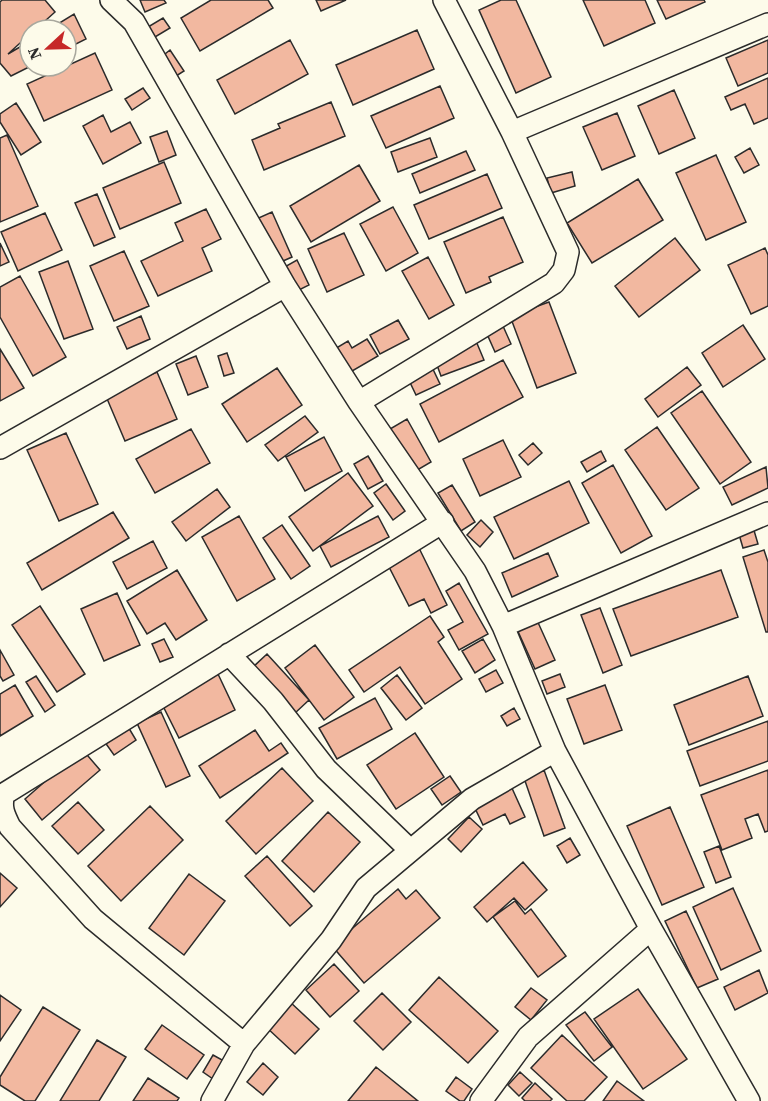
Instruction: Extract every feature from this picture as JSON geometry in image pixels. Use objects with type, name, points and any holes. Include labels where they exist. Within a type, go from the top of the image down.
[{"type":"street","points":[[111,0],[134,22],[285,286],[358,402],[475,571],[503,626],[555,751],[651,929],[748,1101]]},
{"type":"street","points":[[358,402],[554,283],[564,270],[568,252],[512,132],[444,0]]},
{"type":"street","points":[[512,132],[768,24]]},
{"type":"street","points":[[0,448],[285,286]]},
{"type":"street","points":[[503,626],[768,513]]},
{"type":"street","points":[[244,1044],[93,919],[10,827],[2,813],[1,801],[4,794],[443,522]]},
{"type":"street","points":[[228,654],[273,701],[326,769],[410,850]]},
{"type":"street","points":[[212,1101],[244,1044],[331,940],[366,888],[472,799],[555,751]]},
{"type":"street","points":[[481,1101],[528,1038],[651,929]]},
{"type":"building","points":[[2,0],[45,0],[55,12],[48,18],[18,18],[18,45],[8,54],[18,48],[18,72],[11,76],[0,63],[0,2]]},
{"type":"building","points":[[140,0],[164,0],[166,3],[145,12]]},
{"type":"building","points":[[211,0],[268,0],[273,8],[200,51],[181,18]]},
{"type":"building","points":[[316,0],[346,0],[321,11]]},
{"type":"building","points":[[501,0],[516,0],[551,77],[516,93],[479,10]]},
{"type":"building","points":[[583,0],[645,0],[655,23],[604,46]]},
{"type":"building","points":[[657,0],[704,0],[705,2],[666,19]]},
{"type":"building","points":[[163,18],[170,28],[155,37],[148,27]]},
{"type":"building","points":[[78,22],[86,39],[78,43]]},
{"type":"building","points":[[417,30],[434,69],[353,105],[336,65]]},
{"type":"building","points":[[290,40],[308,74],[235,114],[217,80]]},
{"type":"building","points":[[768,40],[768,73],[738,86],[726,58]]},
{"type":"building","points":[[170,50],[184,71],[173,78],[160,58]]},
{"type":"building","points":[[95,53],[112,90],[44,121],[27,84],[40,78],[78,78],[78,61]]},
{"type":"building","points":[[768,78],[768,118],[754,124],[745,104],[731,110],[725,97]]},
{"type":"building","points":[[440,86],[454,118],[386,148],[371,116]]},
{"type":"building","points":[[143,88],[150,98],[132,110],[125,99]]},
{"type":"building","points":[[674,90],[695,138],[659,154],[638,106]]},
{"type":"building","points":[[331,102],[345,136],[264,170],[252,140],[280,128],[278,124]]},
{"type":"building","points":[[16,103],[41,142],[21,155],[0,122],[0,114]]},
{"type":"building","points":[[617,113],[635,156],[602,170],[583,127]]},
{"type":"building","points":[[103,115],[111,132],[130,122],[141,143],[103,164],[83,126]]},
{"type":"building","points":[[167,131],[176,155],[159,162],[150,137]]},
{"type":"building","points":[[7,135],[38,206],[0,222],[0,138]]},
{"type":"building","points":[[430,138],[437,157],[398,172],[391,152]]},
{"type":"building","points":[[750,148],[759,165],[744,173],[735,157]]},
{"type":"building","points":[[466,151],[475,170],[420,193],[412,174]]},
{"type":"building","points":[[716,155],[746,222],[706,240],[676,173]]},
{"type":"building","points":[[164,162],[181,203],[120,229],[103,188]]},
{"type":"building","points":[[359,165],[380,201],[311,242],[290,206]]},
{"type":"building","points":[[572,172],[575,186],[551,193],[547,178]]},
{"type":"building","points":[[487,174],[502,208],[429,239],[414,205]]},
{"type":"building","points":[[638,179],[663,220],[592,263],[567,223]]},
{"type":"building","points":[[97,194],[115,237],[94,246],[75,203]]},
{"type":"building","points":[[393,207],[418,253],[386,271],[360,224]]},
{"type":"building","points":[[206,209],[221,239],[202,248],[212,271],[158,296],[141,261],[183,241],[175,223]]},
{"type":"building","points":[[272,212],[292,257],[274,265],[254,220]]},
{"type":"building","points":[[45,213],[62,250],[18,271],[1,232]]},
{"type":"building","points":[[503,217],[523,262],[489,277],[491,282],[466,293],[444,242]]},
{"type":"building","points":[[344,233],[364,275],[327,292],[308,249]]},
{"type":"building","points":[[675,238],[700,270],[639,317],[615,286]]},
{"type":"building","points":[[0,243],[9,262],[0,266]]},
{"type":"building","points":[[765,248],[768,255],[768,306],[751,314],[728,265]]},
{"type":"building","points":[[124,251],[149,306],[114,321],[90,266]]},
{"type":"building","points":[[428,257],[454,305],[429,319],[402,271]]},
{"type":"building","points":[[297,260],[309,285],[293,293],[281,269]]},
{"type":"building","points":[[68,261],[93,329],[64,339],[39,272]]},
{"type":"building","points":[[20,276],[66,357],[33,376],[0,317],[0,287]]},
{"type":"building","points":[[549,302],[576,373],[537,388],[510,316]]},
{"type":"building","points":[[141,316],[150,339],[127,349],[117,327]]},
{"type":"building","points":[[398,320],[409,339],[380,354],[370,335]]},
{"type":"building","points":[[743,325],[765,359],[723,387],[702,353]]},
{"type":"building","points":[[503,326],[511,344],[495,352],[487,334]]},
{"type":"building","points":[[367,339],[378,356],[347,374],[333,350],[348,341],[352,348]]},
{"type":"building","points":[[476,341],[484,360],[441,376],[434,357]]},
{"type":"building","points":[[0,349],[24,388],[0,401]]},
{"type":"building","points":[[227,353],[234,373],[224,376],[218,356]]},
{"type":"building","points":[[196,356],[208,387],[188,395],[176,364]]},
{"type":"building","points":[[503,360],[523,397],[439,442],[420,404]]},
{"type":"building","points":[[430,363],[440,384],[416,395],[406,374]]},
{"type":"building","points":[[687,367],[701,385],[658,417],[645,399]]},
{"type":"building","points":[[277,368],[302,405],[247,442],[222,404]]},
{"type":"building","points":[[157,372],[177,419],[125,441],[105,394]]},
{"type":"building","points":[[702,391],[751,462],[720,484],[671,413]]},
{"type":"building","points":[[305,416],[318,432],[278,461],[265,445]]},
{"type":"building","points":[[407,419],[431,462],[414,472],[390,429]]},
{"type":"building","points":[[657,427],[699,488],[666,510],[625,450]]},
{"type":"building","points":[[191,429],[210,463],[155,493],[136,459]]},
{"type":"building","points":[[66,433],[98,504],[59,521],[27,450]]},
{"type":"building","points":[[324,437],[342,471],[305,491],[286,457]]},
{"type":"building","points":[[503,440],[521,477],[480,496],[463,459]]},
{"type":"building","points":[[533,443],[542,453],[528,465],[519,455]]},
{"type":"building","points":[[601,451],[606,461],[587,472],[581,462]]},
{"type":"building","points":[[368,456],[383,481],[368,489],[354,464]]},
{"type":"building","points":[[613,465],[652,536],[621,553],[582,483]]},
{"type":"building","points":[[766,467],[768,488],[732,505],[723,487]]},
{"type":"building","points":[[348,473],[373,506],[313,551],[289,517]]},
{"type":"building","points":[[569,481],[589,523],[514,559],[494,517]]},
{"type":"building","points":[[386,484],[405,511],[393,520],[374,493]]},
{"type":"building","points":[[452,485],[475,522],[461,531],[438,493]]},
{"type":"building","points":[[217,489],[230,507],[186,541],[172,522]]},
{"type":"building","points":[[113,512],[129,538],[42,590],[27,563]]},
{"type":"building","points":[[239,516],[275,579],[237,601],[202,537]]},
{"type":"building","points":[[378,516],[389,537],[331,567],[320,546]]},
{"type":"building","points":[[481,520],[493,532],[480,547],[467,535]]},
{"type":"building","points":[[282,525],[310,566],[291,579],[263,538]]},
{"type":"building","points":[[753,527],[758,544],[743,548],[738,531]]},
{"type":"building","points":[[153,541],[167,568],[127,589],[113,562]]},
{"type":"building","points":[[418,546],[447,605],[431,613],[424,599],[409,606],[386,561]]},
{"type":"building","points":[[764,550],[768,562],[768,632],[766,632],[743,557]]},
{"type":"building","points":[[548,553],[558,576],[512,597],[502,573]]},
{"type":"building","points":[[177,570],[207,620],[176,640],[165,623],[147,634],[127,601]]},
{"type":"building","points":[[721,570],[738,617],[631,656],[613,609]]},
{"type":"building","points":[[459,583],[488,634],[459,650],[448,630],[463,622],[446,591]]},
{"type":"building","points":[[117,593],[140,645],[104,661],[81,609]]},
{"type":"building","points":[[40,606],[85,674],[57,692],[12,625]]},
{"type":"building","points":[[600,608],[622,665],[603,673],[581,615]]},
{"type":"building","points":[[430,616],[444,637],[438,642],[462,679],[425,704],[400,667],[364,692],[349,670]]},
{"type":"building","points":[[536,618],[555,660],[535,669],[516,627]]},
{"type":"building","points":[[164,639],[173,657],[160,662],[152,644]]},
{"type":"building","points":[[483,639],[495,660],[475,673],[462,651]]},
{"type":"building","points":[[315,645],[354,697],[324,720],[285,668]]},
{"type":"building","points":[[0,650],[14,675],[3,681],[0,676]]},
{"type":"building","points":[[267,654],[309,700],[294,714],[252,668]]},
{"type":"building","points":[[496,670],[503,683],[486,692],[479,679]]},
{"type":"building","points":[[218,674],[235,710],[179,738],[161,702]]},
{"type":"building","points":[[560,674],[565,687],[547,694],[542,681]]},
{"type":"building","points":[[397,675],[422,708],[406,720],[381,688]]},
{"type":"building","points":[[36,676],[55,705],[45,712],[26,682]]},
{"type":"building","points":[[748,676],[763,716],[689,745],[674,705]]},
{"type":"building","points":[[15,685],[33,716],[0,736],[0,694]]},
{"type":"building","points":[[605,685],[622,730],[584,744],[567,699]]},
{"type":"building","points":[[375,698],[392,729],[337,759],[319,728]]},
{"type":"building","points":[[514,708],[520,719],[507,726],[501,716]]},
{"type":"building","points":[[161,712],[190,776],[166,787],[137,723]]},
{"type":"building","points":[[768,721],[768,761],[700,786],[687,751]]},
{"type":"building","points":[[127,725],[136,740],[114,755],[104,741]]},
{"type":"building","points":[[255,730],[269,751],[281,743],[288,753],[220,798],[199,766]]},
{"type":"building","points":[[415,733],[444,777],[396,809],[367,765]]},
{"type":"building","points":[[82,749],[100,770],[42,820],[25,799]]},
{"type":"building","points":[[282,768],[313,801],[256,854],[226,821]]},
{"type":"building","points":[[544,770],[565,828],[544,836],[524,778]]},
{"type":"building","points":[[768,770],[768,831],[765,832],[758,814],[745,819],[752,838],[722,850],[701,795]]},
{"type":"building","points":[[450,776],[461,792],[442,805],[431,789]]},
{"type":"building","points":[[511,786],[525,817],[510,824],[505,814],[483,825],[473,804]]},
{"type":"building","points":[[78,802],[104,830],[78,854],[52,826]]},
{"type":"building","points":[[150,806],[183,840],[121,901],[88,866]]},
{"type":"building","points":[[670,807],[704,887],[662,905],[627,826]]},
{"type":"building","points":[[328,812],[360,842],[314,892],[282,861]]},
{"type":"building","points":[[469,817],[482,829],[461,852],[448,839]]},
{"type":"building","points":[[570,838],[580,855],[567,863],[557,846]]},
{"type":"building","points":[[719,846],[731,877],[716,883],[704,852]]},
{"type":"building","points":[[267,856],[312,906],[290,926],[245,876]]},
{"type":"building","points":[[523,862],[547,890],[525,910],[514,898],[487,922],[474,907]]},
{"type":"building","points":[[0,873],[17,888],[0,907]]},
{"type":"building","points":[[189,874],[225,901],[184,955],[149,928]]},
{"type":"building","points":[[733,888],[761,951],[721,970],[693,907]]},
{"type":"building","points":[[398,889],[406,899],[416,890],[440,918],[364,983],[332,946]]},
{"type":"building","points":[[515,901],[525,914],[531,909],[566,956],[538,977],[493,917]]},
{"type":"building","points":[[686,911],[718,979],[697,988],[665,921]]},
{"type":"building","points":[[334,964],[359,991],[330,1017],[306,990]]},
{"type":"building","points":[[759,970],[768,993],[735,1010],[724,987]]},
{"type":"building","points":[[439,977],[498,1031],[468,1063],[409,1010]]},
{"type":"building","points":[[531,988],[547,1000],[531,1020],[515,1007]]},
{"type":"building","points":[[638,989],[687,1059],[643,1089],[594,1019]]},
{"type":"building","points":[[382,993],[411,1022],[383,1050],[354,1021]]},
{"type":"building","points":[[0,995],[21,1010],[0,1041]]},
{"type":"building","points":[[289,1001],[319,1029],[295,1054],[265,1026]]},
{"type":"building","points":[[43,1007],[80,1030],[35,1101],[25,1101],[0,1085],[0,1077]]},
{"type":"building","points":[[585,1012],[612,1047],[594,1061],[566,1025]]},
{"type":"building","points":[[162,1025],[204,1055],[187,1079],[145,1049]]},
{"type":"building","points":[[562,1035],[607,1077],[584,1101],[567,1101],[531,1068]]},
{"type":"building","points":[[97,1040],[126,1057],[99,1101],[60,1101]]},
{"type":"building","points":[[213,1055],[224,1061],[213,1079],[203,1072]]},
{"type":"building","points":[[263,1063],[278,1077],[263,1095],[247,1082]]},
{"type":"building","points":[[376,1067],[418,1101],[348,1101]]},
{"type":"building","points":[[520,1072],[532,1083],[519,1096],[508,1085]]},
{"type":"building","points":[[456,1077],[472,1089],[464,1101],[460,1101],[446,1091]]},
{"type":"building","points":[[148,1078],[179,1098],[177,1101],[133,1101]]},
{"type":"building","points":[[617,1081],[644,1101],[603,1101]]},
{"type":"building","points":[[535,1083],[552,1099],[550,1101],[525,1101],[522,1098]]}]
